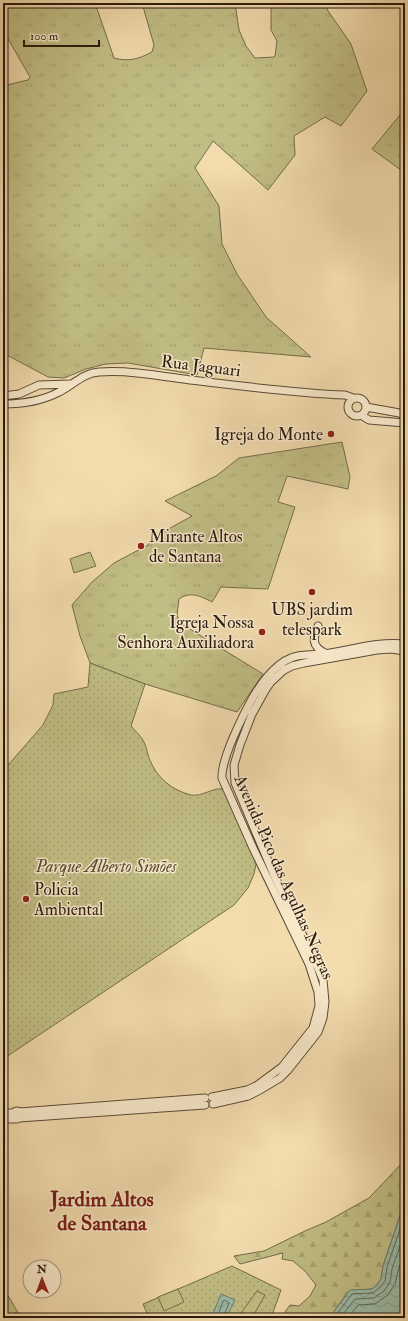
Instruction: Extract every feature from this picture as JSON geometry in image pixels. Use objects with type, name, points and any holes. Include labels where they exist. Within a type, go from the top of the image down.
[{"type":"street","name":"Rua Jaguari","points":[[3,404],[42,399],[59,392],[83,377],[98,372],[127,372],[279,390],[345,395],[354,398]]},
{"type":"street","name":"Rua Jaguari","points":[[3,396],[19,394],[39,385],[71,384]]},
{"type":"street","points":[[39,385],[43,390],[44,395],[42,399]]},
{"type":"street","points":[[24,392],[24,396],[28,402]]},
{"type":"street","name":"Rua Jaguari","points":[[330,394],[348,404]]},
{"type":"street","points":[[358,397],[365,401],[366,407],[364,413],[361,415],[355,416],[348,410],[348,404],[354,398],[358,397]]},
{"type":"street","points":[[366,407],[405,414]]},
{"type":"street","points":[[361,415],[369,420],[405,423]]},
{"type":"street","points":[[318,626],[314,636],[314,642],[318,650],[325,654],[390,643],[405,644]]},
{"type":"street","name":"Avenida Pico das Agulhas Negras","points":[[3,1119],[17,1115],[209,1101],[248,1096],[280,1078],[288,1070],[318,1032],[324,1018],[325,1002],[323,980],[274,875],[235,783],[234,765],[252,714],[266,689],[279,675],[292,666],[377,650],[405,651]]},
{"type":"street","name":"Avenida Pico das Agulhas Negras","points":[[209,1101],[256,1086],[282,1067],[313,1028],[319,1006],[318,992],[309,964],[225,787],[221,770],[234,735],[262,684],[272,672],[291,658],[325,654]]},
{"type":"street","points":[[223,764],[228,763],[234,765]]},
{"type":"street","points":[[225,787],[235,783]]},
{"type":"street","name":"Avenida Pico das Agulhas Negras","points":[[3,1113],[17,1115]]},
{"type":"green space","points":[[3,3],[95,3],[114,58],[129,60],[152,52],[154,45],[142,3],[235,3],[239,30],[246,46],[255,58],[275,56],[277,41],[271,30],[271,5],[277,3],[325,3],[328,11],[351,44],[367,91],[341,126],[325,117],[294,136],[295,155],[268,190],[213,141],[195,168],[219,206],[222,244],[237,274],[266,317],[311,357],[204,348],[197,375],[128,363],[106,364],[86,369],[64,378],[48,377],[3,353],[3,86],[28,80],[30,77],[3,30]]},
{"type":"green space","points":[[405,109],[405,173],[372,149]]},
{"type":"green space","points":[[342,442],[350,477],[348,489],[287,476],[278,502],[295,507],[268,589],[221,587],[212,602],[196,595],[187,595],[179,599],[177,615],[180,623],[263,674],[237,712],[145,684],[90,663],[80,636],[72,605],[92,582],[114,563],[148,545],[154,537],[192,516],[165,501],[216,476],[239,458]]},
{"type":"green space","points":[[90,552],[96,566],[74,573],[70,559]]},
{"type":"green space","name":"Parque Alberto Simões","points":[[90,663],[145,684],[131,726],[143,740],[152,765],[165,782],[184,793],[195,795],[216,789],[224,789],[257,859],[254,874],[248,888],[234,905],[3,1059],[3,771],[43,725],[53,705],[54,694],[88,687]]},
{"type":"green space","points":[[405,1160],[405,1201],[383,1266],[381,1279],[377,1285],[372,1289],[349,1291],[329,1318],[281,1318],[290,1305],[299,1306],[310,1296],[316,1285],[305,1271],[293,1261],[282,1259],[283,1253],[240,1264],[234,1256],[264,1251],[326,1222],[369,1198]]},
{"type":"green space","points":[[232,1266],[281,1290],[271,1318],[149,1318],[143,1304]]},
{"type":"green space","points":[[178,1289],[184,1302],[164,1311],[158,1297]]},
{"type":"green space","points":[[257,1291],[265,1295],[252,1318],[241,1313]]},
{"type":"green space","points":[[3,1293],[9,1297],[21,1318],[3,1318]]},
{"type":"water","points":[[405,1201],[405,1318],[329,1318],[350,1290],[372,1289],[381,1279],[383,1266]]},
{"type":"water","points":[[221,1294],[235,1300],[226,1318],[216,1318],[212,1316]]},
{"type":"place","name":"Igreja do Monte","points":[[331,434]]},
{"type":"place","name":"Mirante Altos de Santana","points":[[141,546]]},
{"type":"place","name":"UBS jardim telespark","points":[[312,592]]},
{"type":"place","name":"Igreja Nossa Senhora Auxiliadora","points":[[262,632]]},
{"type":"place","name":"Policia Ambiental","points":[[26,899]]},
{"type":"district","name":"Jardim Altos de Santana","points":[[102,1211]]}]
